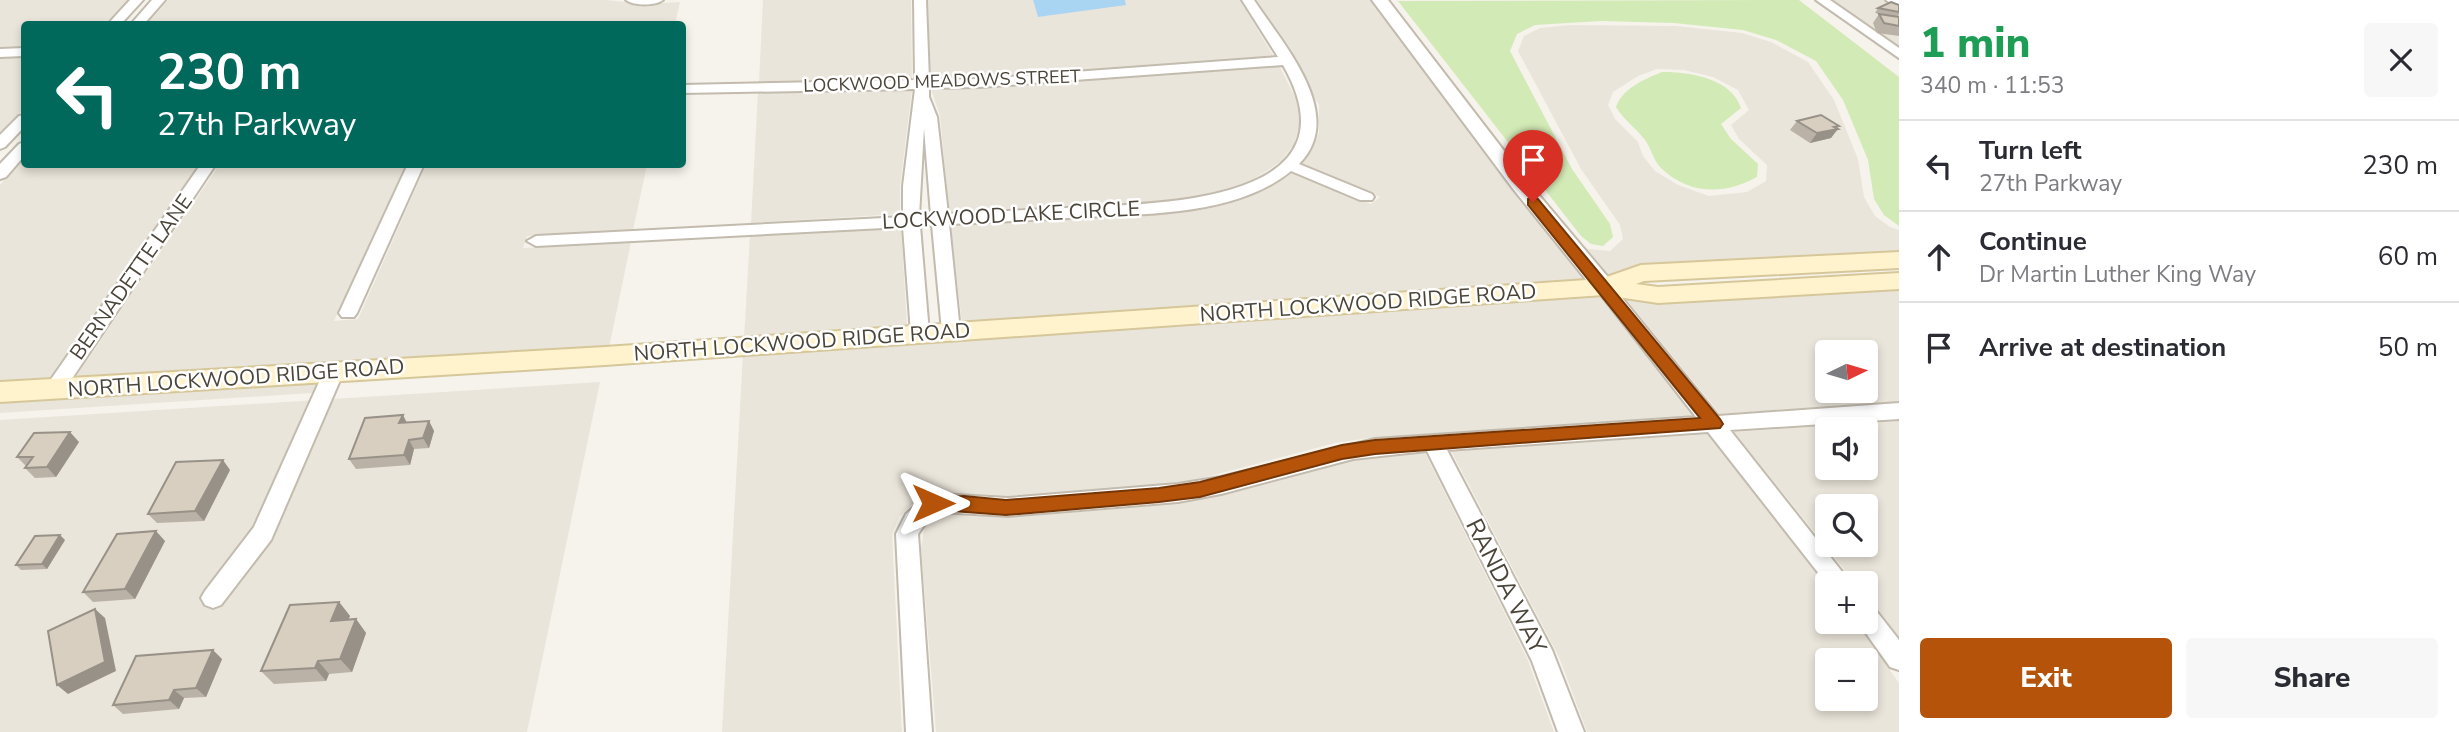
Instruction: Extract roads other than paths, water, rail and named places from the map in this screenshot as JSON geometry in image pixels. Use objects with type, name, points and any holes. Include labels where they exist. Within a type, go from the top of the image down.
[{"type":"main road","name":"NORTH LOCKWOOD RIDGE ROAD","points":[[1604,287],[1641,273],[1899,260]]},
{"type":"main road","name":"NORTH LOCKWOOD RIDGE ROAD","points":[[0,392],[1604,287],[1658,295],[1899,281]]},
{"type":"street","points":[[117,21],[137,0]]},
{"type":"street","points":[[140,21],[159,0]]},
{"type":"street","points":[[632,0],[657,0]]},
{"type":"street","points":[[920,0],[921,90],[911,219],[920,333]]},
{"type":"street","name":"LOCKWOOD LAKE CIRCLE","points":[[536,241],[1198,204],[1256,186],[1289,165],[1302,148],[1309,131],[1311,116],[1305,94],[1248,0]]},
{"type":"street","points":[[1380,0],[1528,195],[1830,571]]},
{"type":"street","points":[[1822,0],[1899,54]]},
{"type":"street","points":[[1892,0],[1899,5]]},
{"type":"street","points":[[0,53],[21,52]]},
{"type":"street","name":"LOCKWOOD MEADOWS STREET","points":[[686,89],[921,90],[1205,65],[1285,61]]},
{"type":"street","points":[[921,90],[930,117],[951,331]]},
{"type":"street","points":[[0,144],[21,122]]},
{"type":"street","points":[[0,174],[21,150]]},
{"type":"street","points":[[1289,165],[1366,197]]},
{"type":"street","name":"BERNADETTE LANE","points":[[54,390],[206,168]]},
{"type":"street","points":[[348,313],[414,168]]},
{"type":"street","points":[[213,598],[263,533],[334,371]]},
{"type":"street","points":[[919,732],[907,534],[912,519],[933,503],[964,503],[1006,508],[1159,495],[1225,484],[1342,452],[1433,443],[1899,411]]},
{"type":"street","name":"RANDA WAY","points":[[1433,443],[1543,658],[1571,732]]},
{"type":"street","points":[[1878,631],[1899,659]]},
{"type":"water","points":[[1033,0],[1125,0],[1126,5],[1038,17]]}]
